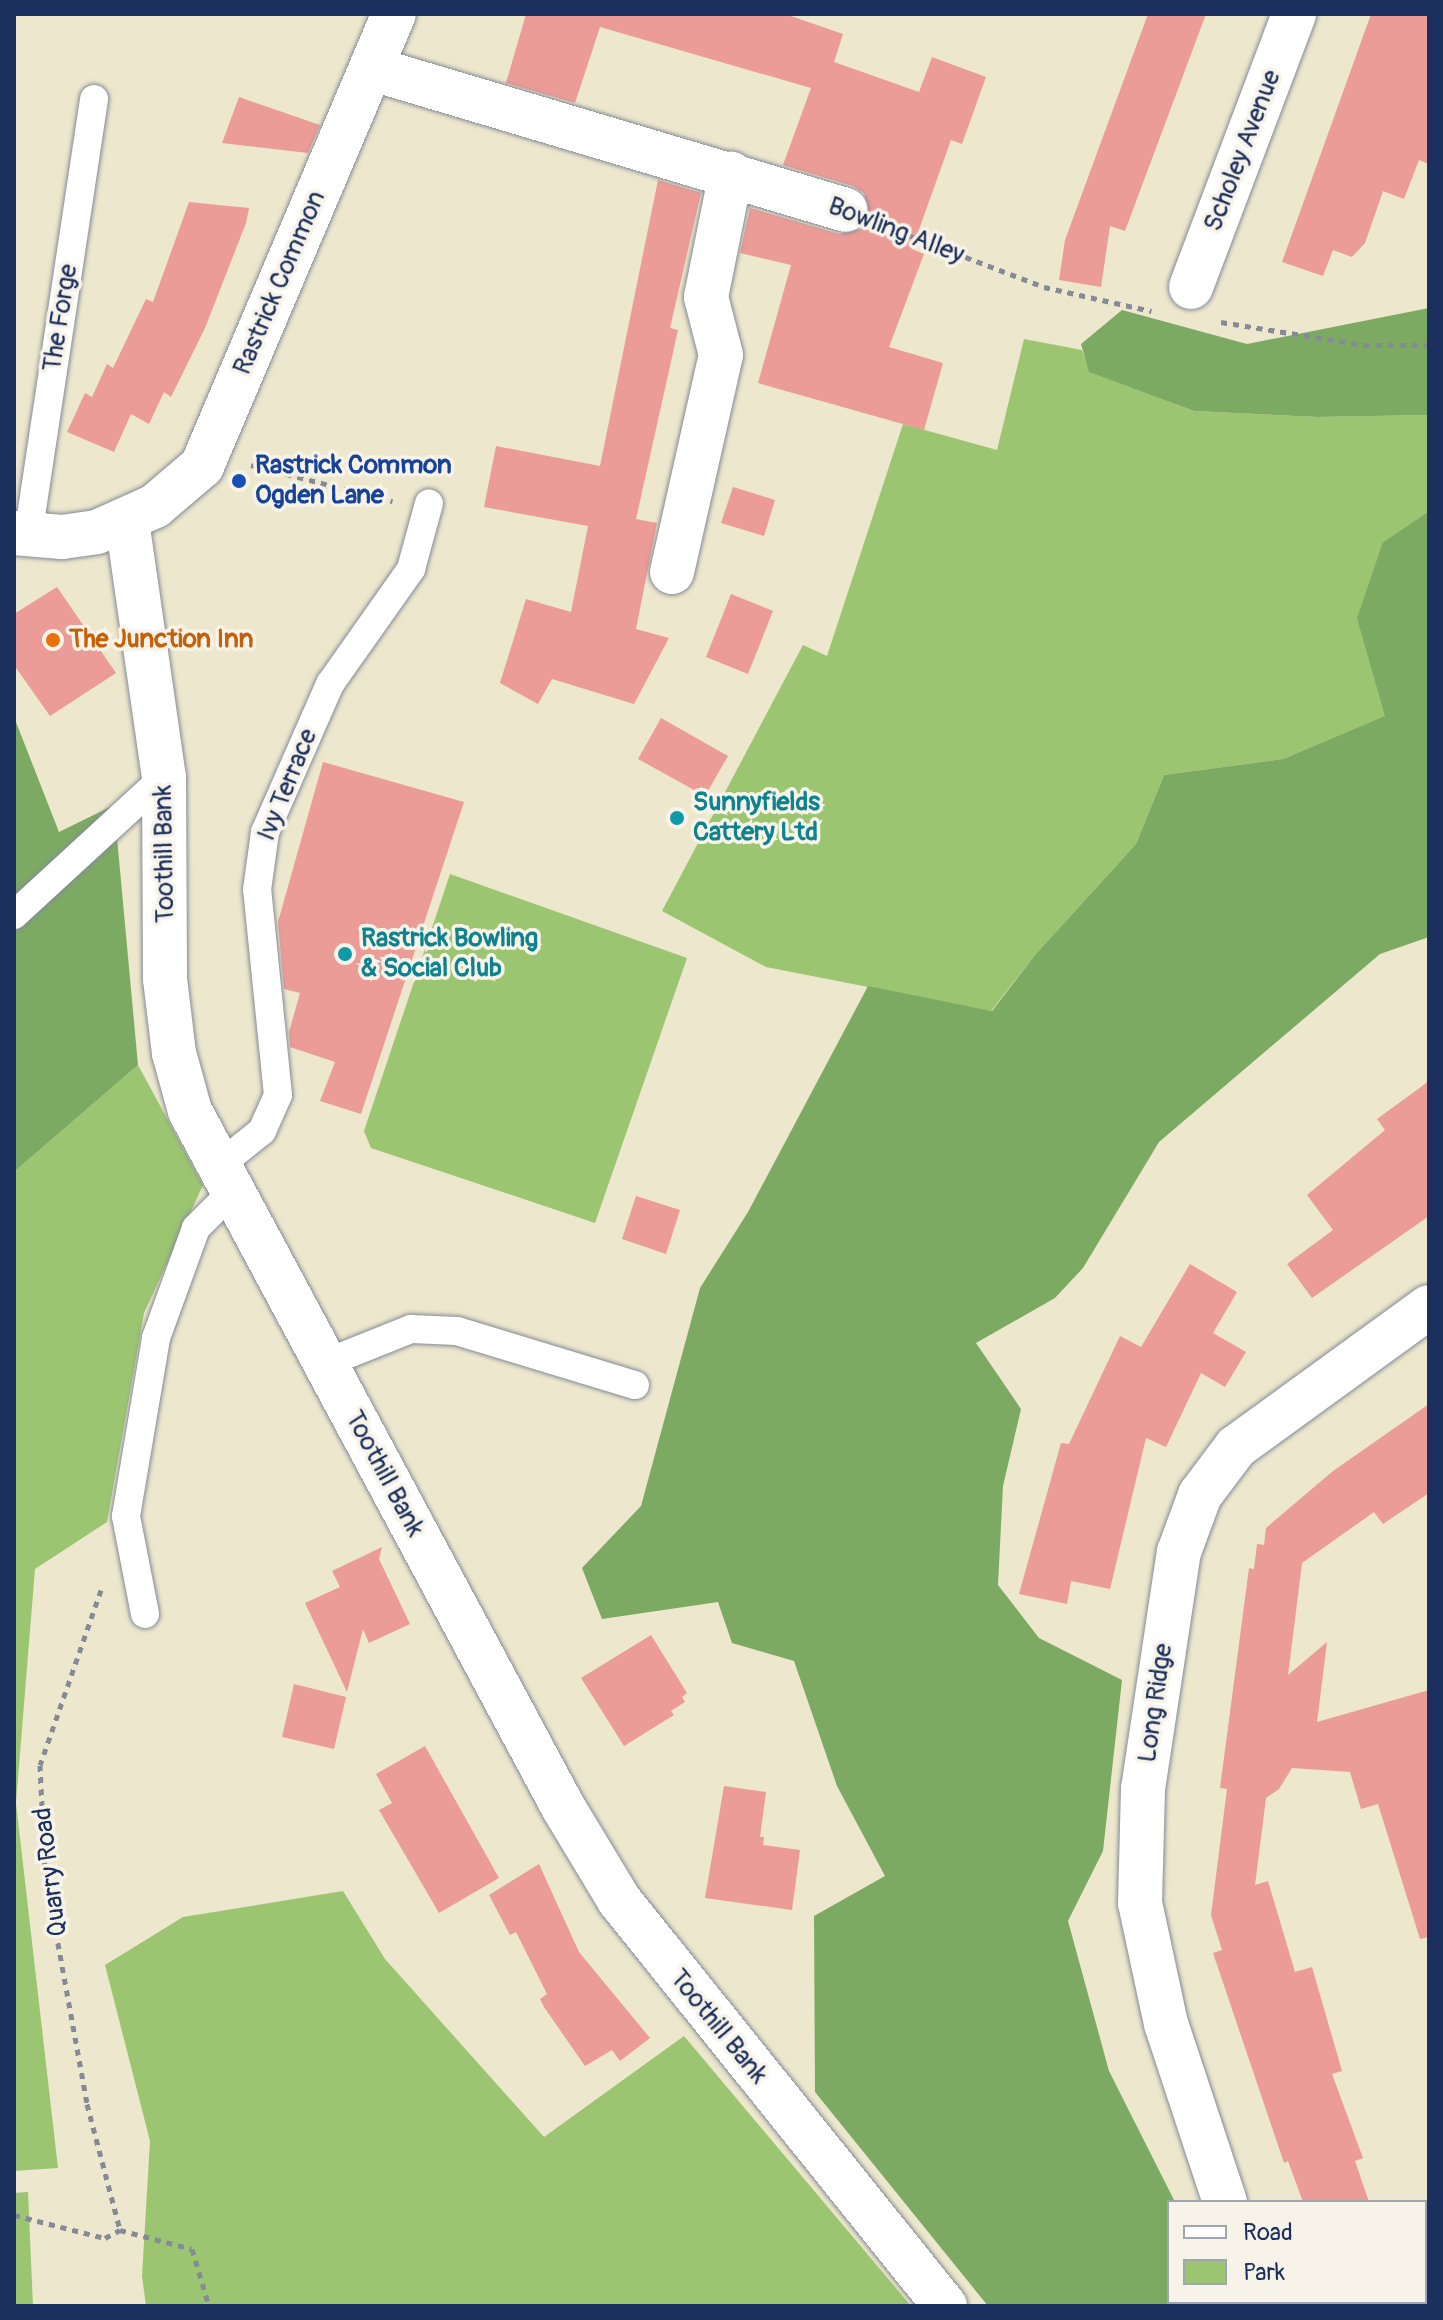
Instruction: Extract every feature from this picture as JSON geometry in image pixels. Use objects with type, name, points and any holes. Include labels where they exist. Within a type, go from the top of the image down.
[{"type":"street","name":"Rastrick Common","points":[[21,534],[62,537],[127,521],[155,506],[202,466],[394,14]]},
{"type":"street","name":"Scholey Avenue","points":[[1189,307],[1294,14]]},
{"type":"street","name":"Bowling Alley","points":[[373,69],[731,173],[845,210]]},
{"type":"street","points":[[672,572],[721,355],[706,297],[731,173]]},
{"type":"street","name":"Toothill Bank","points":[[127,521],[156,654],[164,777],[165,979],[174,1053],[190,1111],[224,1180],[326,1363],[563,1807],[619,1900],[945,2306]]},
{"type":"street","name":"Long Ridge","points":[[1224,2200],[1166,2024],[1140,1903],[1143,1789],[1179,1552],[1200,1495],[1236,1447],[1429,1307]]},
{"type":"lane","name":"The Forge","points":[[21,534],[94,99]]},
{"type":"lane","name":"Ivy Terrace","points":[[224,1180],[262,1131],[278,1095],[257,890],[265,832],[330,684],[411,569],[429,503]]},
{"type":"lane","points":[[14,915],[164,777]]},
{"type":"lane","points":[[145,1614],[128,1524],[156,1338],[196,1228],[224,1180]]},
{"type":"lane","points":[[326,1363],[411,1329],[457,1331],[635,1385]]},
{"type":"path","name":"Bowling Alley","points":[[845,210],[1044,287],[1189,307],[1364,345],[1429,345]]},
{"type":"path","points":[[255,466],[385,499]]},
{"type":"path","name":"Quarry Road","points":[[120,2230],[87,2104],[45,1872],[40,1765],[76,1652],[128,1524]]},
{"type":"path","points":[[14,2215],[105,2238],[120,2230],[192,2249],[209,2306]]},
{"type":"green space","points":[[1429,308],[1429,415],[1317,417],[1194,411],[1089,372],[1081,344],[1122,310],[1247,344]]},
{"type":"green space","points":[[1024,339],[1082,350],[1090,372],[1194,411],[1317,417],[1429,415],[1429,511],[1383,542],[1386,716],[1283,759],[1164,775],[1136,844],[1035,955],[991,1011],[766,967],[662,911],[803,645],[827,656],[903,424],[997,450]]},
{"type":"green space","points":[[1429,511],[1429,937],[1380,954],[1159,1142],[1083,1268],[1055,1298],[976,1343],[1021,1409],[1003,1486],[998,1585],[1039,1638],[1122,1680],[1103,1851],[1068,1921],[1109,2071],[1174,2200],[1167,2200],[1167,2304],[1212,2306],[988,2306],[815,2092],[814,1916],[885,1876],[837,1786],[794,1661],[732,1643],[718,1602],[602,1619],[582,1568],[641,1506],[700,1288],[748,1212],[868,986],[992,1011],[1035,955],[1136,844],[1164,775],[1283,759],[1385,716],[1357,618],[1383,542]]},
{"type":"green space","points":[[14,717],[59,832],[114,805],[138,1065],[14,1172]]},
{"type":"green space","points":[[450,874],[687,958],[595,1223],[371,1148],[364,1131]]},
{"type":"green space","points":[[138,1065],[203,1185],[144,1313],[107,1522],[35,1569],[16,1803],[58,2168],[14,2171],[14,1172]]},
{"type":"green space","points":[[343,1891],[385,1959],[544,2137],[684,2036],[911,2306],[146,2306],[142,2276],[150,2141],[105,1965],[183,1917]]},
{"type":"green space","points":[[28,2192],[33,2306],[14,2306],[14,2193]]},
{"type":"building","points":[[526,14],[785,14],[843,34],[834,62],[919,92],[932,57],[986,77],[962,144],[951,140],[912,249],[924,254],[889,347],[943,363],[924,430],[758,383],[791,265],[740,253],[750,208],[839,234],[862,229],[869,216],[864,193],[853,186],[783,165],[811,88],[600,27],[575,103],[506,83]]},
{"type":"building","points":[[1148,14],[1206,14],[1125,231],[1110,226],[1101,287],[1059,280],[1065,240]]},
{"type":"building","points":[[1371,14],[1429,14],[1429,164],[1419,160],[1404,199],[1383,191],[1365,243],[1352,257],[1333,250],[1323,276],[1282,262]]},
{"type":"building","points":[[239,97],[320,125],[308,153],[222,143]]},
{"type":"building","points":[[658,180],[701,193],[670,328],[678,330],[636,519],[657,523],[636,629],[669,638],[634,704],[552,679],[538,704],[500,683],[526,599],[571,612],[588,526],[484,507],[496,446],[600,466]]},
{"type":"building","points":[[189,202],[249,208],[246,223],[205,328],[171,397],[164,392],[149,424],[131,414],[114,452],[67,432],[85,393],[92,397],[107,364],[113,368],[146,299],[153,302]]},
{"type":"building","points":[[733,487],[775,500],[764,536],[721,523]]},
{"type":"building","name":"The Junction Inn","points":[[57,587],[116,673],[50,716],[14,665],[14,614]]},
{"type":"building","points":[[731,594],[773,611],[748,674],[706,657]]},
{"type":"building","points":[[661,718],[728,756],[705,796],[638,759]]},
{"type":"building","name":"Rastrick Bowling & Social Club","points":[[323,762],[464,802],[361,1114],[320,1101],[335,1062],[290,1047],[289,1032],[300,993],[284,989],[278,922]]},
{"type":"building","points":[[1429,1081],[1429,1216],[1312,1298],[1287,1264],[1333,1230],[1307,1195],[1385,1130],[1377,1119]]},
{"type":"building","points":[[636,1196],[680,1210],[666,1254],[622,1239]]},
{"type":"building","points":[[1190,1264],[1237,1292],[1213,1333],[1246,1352],[1225,1387],[1201,1373],[1166,1447],[1146,1438],[1110,1589],[1071,1581],[1067,1604],[1019,1594],[1061,1443],[1069,1444],[1120,1336],[1141,1347]]},
{"type":"building","points":[[1429,1404],[1429,1493],[1383,1524],[1374,1512],[1302,1563],[1288,1675],[1327,1642],[1317,1722],[1429,1690],[1429,1937],[1420,1939],[1378,1804],[1361,1809],[1350,1772],[1292,1768],[1279,1789],[1266,1798],[1255,1885],[1268,1881],[1295,1972],[1312,1967],[1342,2071],[1332,2074],[1363,2158],[1355,2161],[1368,2200],[1302,2200],[1288,2161],[1284,2163],[1213,1953],[1222,1950],[1211,1915],[1227,1789],[1220,1788],[1249,1568],[1254,1569],[1257,1544],[1264,1545],[1266,1528],[1333,1471]]},
{"type":"building","points":[[382,1547],[379,1559],[410,1624],[369,1643],[363,1629],[347,1692],[305,1603],[340,1587],[332,1571]]},
{"type":"building","points":[[651,1635],[687,1693],[682,1697],[685,1702],[671,1711],[674,1715],[624,1746],[581,1678]]},
{"type":"building","points":[[294,1684],[346,1697],[334,1749],[282,1737]]},
{"type":"building","points":[[425,1746],[499,1878],[439,1913],[379,1810],[392,1803],[376,1774]]},
{"type":"building","points":[[724,1786],[766,1792],[760,1837],[764,1837],[763,1845],[800,1850],[792,1910],[705,1898]]},
{"type":"building","points":[[539,1864],[579,1952],[650,2038],[620,2061],[612,2050],[585,2066],[544,2007],[540,1999],[547,1994],[516,1932],[510,1935],[489,1895]]},
{"type":"place","name":"Rastrick Common Ogden Lane","points":[[239,481]]},
{"type":"place","name":"The Junction Inn","points":[[53,640]]},
{"type":"place","name":"Sunnyfields Cattery Ltd","points":[[677,818]]},
{"type":"place","name":"Rastrick Bowling & Social Club","points":[[345,954]]}]
